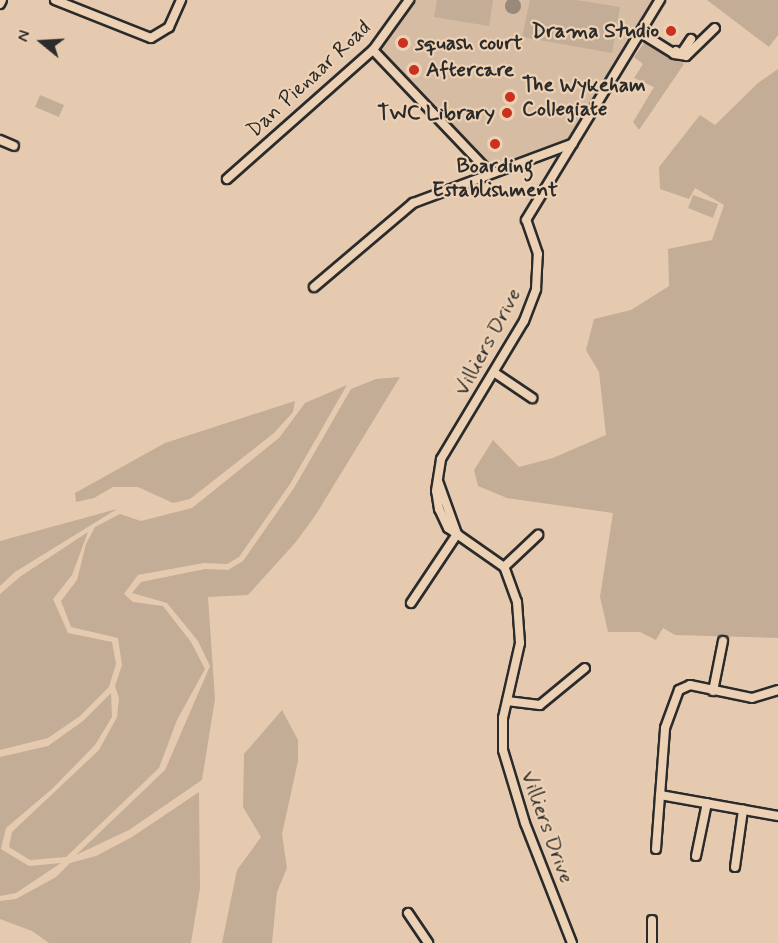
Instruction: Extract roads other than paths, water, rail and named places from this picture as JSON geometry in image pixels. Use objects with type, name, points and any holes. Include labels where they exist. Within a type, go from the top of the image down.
[{"type":"street","points":[[0,4],[2,0]]},
{"type":"street","points":[[55,0],[151,38],[169,27],[181,0]]},
{"type":"street","name":"Dan Pienaar Road","points":[[227,179],[373,50],[409,0]]},
{"type":"street","name":"Villiers Drive","points":[[572,943],[506,766],[501,726],[521,629],[517,602],[504,567],[448,528],[439,509],[439,467],[447,448],[495,373],[524,321],[538,282],[538,254],[526,220],[660,0]]},
{"type":"street","points":[[642,31],[674,54],[686,56],[715,27]]},
{"type":"street","points":[[642,31],[681,54],[691,39]]},
{"type":"street","points":[[373,50],[489,172]]},
{"type":"street","points":[[0,140],[14,146]]},
{"type":"street","points":[[314,287],[413,203],[489,172],[572,144]]},
{"type":"street","points":[[495,373],[532,398]]},
{"type":"street","points":[[411,603],[457,534]]},
{"type":"street","points":[[504,567],[538,535]]},
{"type":"street","points":[[713,691],[723,641]]},
{"type":"street","points":[[507,701],[540,705],[585,668]]},
{"type":"street","points":[[656,849],[670,709],[682,686],[697,686],[752,699],[778,690]]},
{"type":"street","points":[[660,795],[778,816]]},
{"type":"street","points":[[696,856],[707,803]]},
{"type":"street","points":[[735,867],[743,810]]},
{"type":"street","points":[[408,914],[428,943]]},
{"type":"street","points":[[652,920],[652,943]]},
{"type":"place","name":"Drama Studio","points":[[671,31]]},
{"type":"place","name":"squash court","points":[[403,43]]},
{"type":"place","name":"Aftercare","points":[[414,70]]},
{"type":"place","name":"The Wykeham Collegiate","points":[[510,97]]},
{"type":"place","name":"TWC Library","points":[[507,113]]},
{"type":"place","name":"Boarding Establishment","points":[[495,144]]}]
